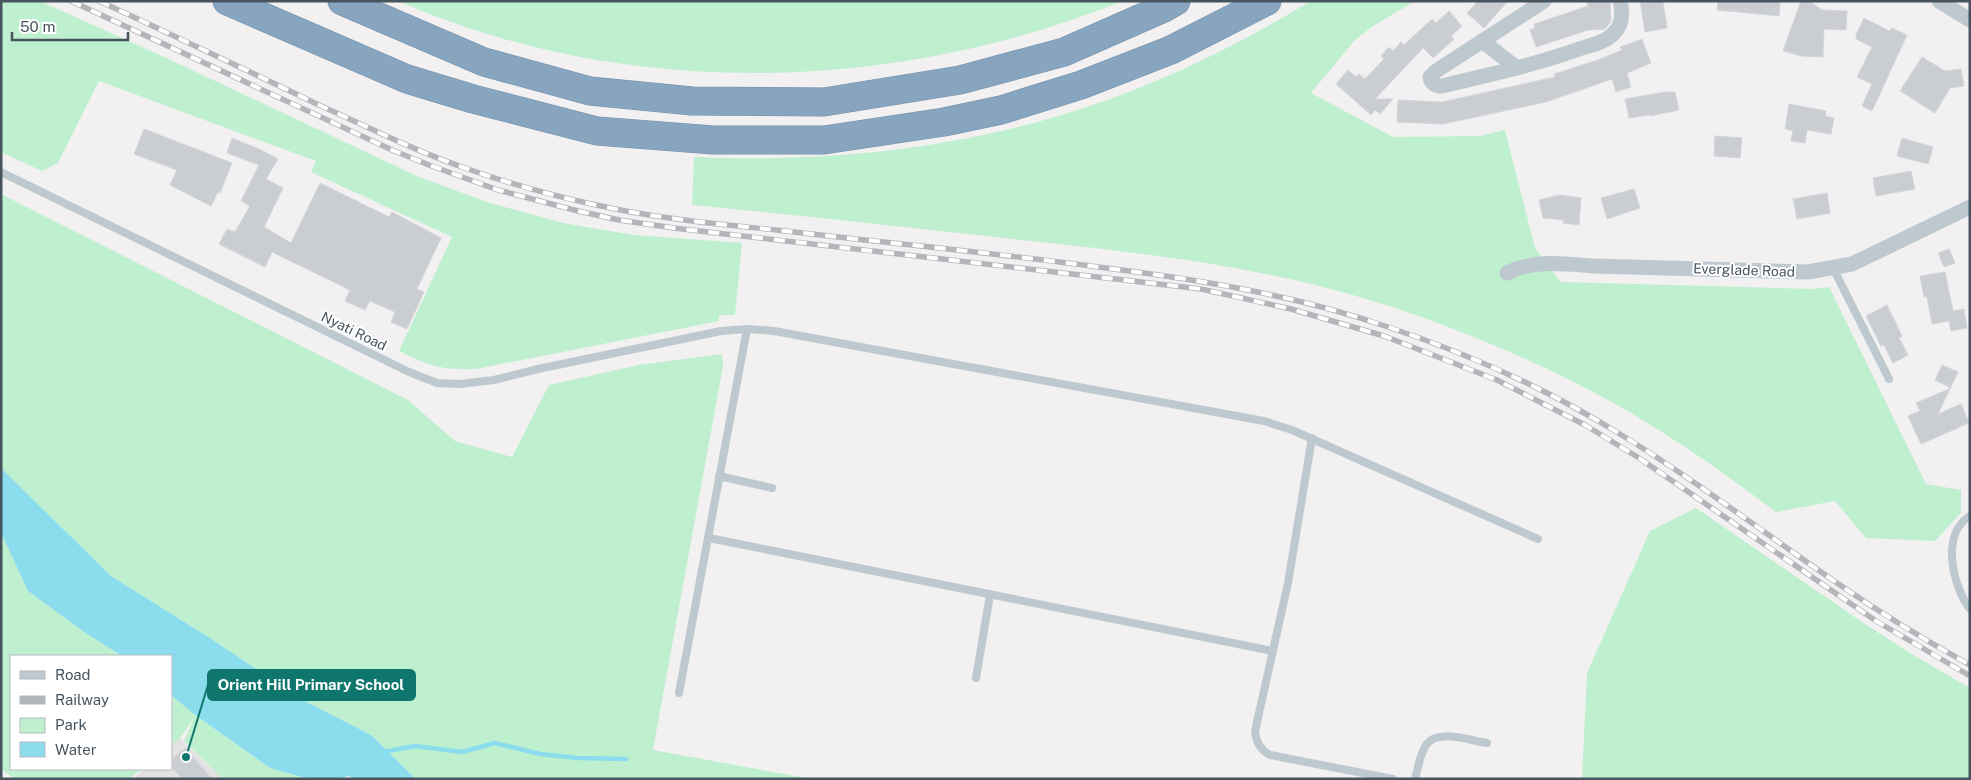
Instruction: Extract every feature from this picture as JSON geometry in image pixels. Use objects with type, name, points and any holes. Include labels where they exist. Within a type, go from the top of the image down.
[{"type":"highway","points":[[227,1],[407,79],[472,99],[597,131],[722,140],[824,140],[944,122],[1001,110],[1081,85],[1170,50],[1267,1]]},
{"type":"highway","points":[[342,1],[484,62],[590,92],[692,102],[824,102],[960,80],[1064,52],[1176,1]]},
{"type":"street","points":[[1544,1],[1436,71],[1430,77],[1432,83],[1436,86],[1442,86],[1517,68],[1552,59],[1605,40],[1619,26],[1622,11],[1620,1]]},
{"type":"street","points":[[1939,1],[1970,20]]},
{"type":"street","points":[[1482,40],[1517,68]]},
{"type":"street","name":"Everglade Road","points":[[1507,273],[1537,264],[1808,272],[1852,264],[1970,207]]},
{"type":"lane","name":"Nyati Road","points":[[1,172],[409,372],[437,383],[460,384],[494,380],[721,331],[748,329],[774,331],[1264,421],[1312,438],[1538,539]]},
{"type":"lane","points":[[1833,268],[1889,379]]},
{"type":"lane","points":[[679,693],[748,329]]},
{"type":"lane","points":[[1312,438],[1288,583],[1255,731],[1258,744],[1263,751],[1270,755],[1393,779]]},
{"type":"lane","points":[[719,476],[772,488]]},
{"type":"lane","points":[[1970,516],[1959,527],[1951,547],[1956,578],[1966,604],[1970,609]]},
{"type":"lane","points":[[709,538],[1274,651]]},
{"type":"lane","points":[[976,678],[990,595]]},
{"type":"lane","points":[[1415,779],[1423,750],[1427,743],[1434,738],[1443,736],[1487,743]]},
{"type":"shaded area","points":[[180,738],[223,779],[132,779],[143,770],[172,770],[172,745]]},
{"type":"green space","points":[[1,1],[40,1],[173,61],[419,177],[490,203],[563,223],[634,235],[742,243],[735,315],[719,315],[719,321],[476,369],[444,368],[419,360],[399,351],[452,237],[311,172],[316,161],[99,81],[58,163],[42,171],[1,152]]},
{"type":"green space","points":[[398,1],[1123,1],[1035,32],[945,54],[853,68],[760,73],[667,69],[576,56],[485,33]]},
{"type":"green space","points":[[1311,1],[1415,1],[1373,26],[1355,40],[1311,93],[1393,137],[1480,136],[1505,130],[1535,248],[1561,282],[1813,289],[1829,287],[1926,484],[1961,490],[1961,513],[1935,541],[1866,538],[1835,501],[1776,512],[1682,445],[1612,402],[1576,383],[1501,348],[1425,318],[1342,292],[1298,281],[1254,271],[1120,251],[692,205],[694,157],[812,157],[871,152],[930,145],[1044,120],[1101,102],[1156,81],[1235,44]]},
{"type":"green space","points":[[1,194],[408,400],[455,441],[512,457],[549,385],[639,365],[722,354],[723,366],[653,750],[812,779],[416,779],[371,735],[301,699],[213,640],[111,576],[1,468]]},
{"type":"green space","points":[[1696,508],[1868,626],[1970,688],[1970,779],[1582,779],[1587,673],[1650,531]]},
{"type":"green space","points":[[1,533],[28,591],[84,632],[120,655],[10,655],[10,770],[141,770],[129,779],[15,779],[1,769]]},
{"type":"green space","points":[[172,696],[195,715],[270,768],[309,779],[223,779],[184,741],[194,718],[180,738],[172,745]]},
{"type":"water","points":[[1,468],[111,576],[213,640],[301,699],[371,735],[416,779],[353,779],[349,776],[336,779],[309,779],[270,768],[195,715],[172,696],[172,655],[120,655],[84,632],[28,591],[1,533]]},
{"type":"building","points":[[1478,1],[1508,1],[1484,28],[1467,13]]},
{"type":"building","points":[[1587,1],[1610,1],[1611,21],[1605,29],[1588,30],[1536,47],[1530,30],[1535,28],[1534,24],[1588,6]]},
{"type":"building","points":[[1640,1],[1663,1],[1667,28],[1645,32]]},
{"type":"building","points":[[1718,1],[1780,1],[1779,16],[1717,10]]},
{"type":"building","points":[[1801,1],[1809,1],[1822,10],[1847,11],[1846,30],[1824,29],[1823,57],[1802,56],[1783,51]]},
{"type":"building","points":[[1449,11],[1462,26],[1451,36],[1454,39],[1433,58],[1423,48],[1375,99],[1393,99],[1380,114],[1375,110],[1371,115],[1336,84],[1348,70],[1356,77],[1359,74],[1365,79],[1384,59],[1381,56],[1389,47],[1393,51],[1401,42],[1404,45],[1432,19],[1436,23]]},
{"type":"building","points":[[1864,18],[1890,31],[1892,28],[1907,35],[1872,111],[1862,106],[1872,84],[1857,77],[1872,47],[1856,39]]},
{"type":"building","points":[[1642,39],[1651,63],[1627,73],[1631,87],[1616,92],[1612,79],[1546,102],[1443,124],[1397,122],[1398,100],[1442,102],[1555,77],[1554,74],[1598,60],[1622,50],[1620,47]]},
{"type":"building","points":[[1922,57],[1945,71],[1961,69],[1964,86],[1950,88],[1935,113],[1900,91]]},
{"type":"building","points":[[1675,92],[1679,110],[1629,118],[1625,99]]},
{"type":"building","points":[[1789,104],[1826,111],[1825,116],[1834,118],[1831,134],[1807,130],[1805,143],[1791,141],[1793,131],[1785,129]]},
{"type":"building","points":[[144,129],[232,163],[220,193],[218,192],[211,206],[170,185],[177,170],[134,154]]},
{"type":"building","points":[[1715,136],[1742,138],[1740,158],[1714,156]]},
{"type":"building","points":[[232,138],[278,159],[266,179],[283,188],[264,227],[291,243],[320,183],[389,217],[392,212],[441,238],[417,289],[424,292],[407,329],[391,322],[395,312],[370,301],[365,310],[345,301],[350,290],[272,252],[265,267],[219,244],[227,229],[235,232],[250,206],[241,201],[259,165],[227,153]]},
{"type":"building","points":[[1902,138],[1933,147],[1928,164],[1897,156]]},
{"type":"building","points":[[1911,171],[1915,189],[1876,196],[1873,178]]},
{"type":"building","points":[[1634,189],[1640,208],[1607,219],[1601,198]]},
{"type":"building","points":[[1827,193],[1830,213],[1797,219],[1793,199]]},
{"type":"building","points":[[1560,195],[1581,198],[1579,225],[1563,223],[1564,220],[1543,218],[1539,200]]},
{"type":"building","points":[[1949,249],[1955,263],[1944,267],[1938,253]]},
{"type":"building","points":[[1945,272],[1953,311],[1964,309],[1967,328],[1951,331],[1949,321],[1932,324],[1927,297],[1924,297],[1920,276]]},
{"type":"building","points":[[1887,305],[1902,336],[1899,338],[1908,355],[1893,363],[1884,345],[1881,346],[1866,316]]},
{"type":"building","points":[[1942,365],[1958,372],[1950,388],[1935,380]]},
{"type":"building","points":[[1950,388],[1938,414],[1961,404],[1969,423],[1921,444],[1908,416],[1920,411],[1916,403]]},
{"type":"building","points":[[185,748],[212,779],[182,779],[172,767],[172,759]]},
{"type":"waterway","points":[[383,752],[415,746],[462,752],[495,743],[540,754],[578,758],[626,759]]},
{"type":"railway","points":[[71,1],[392,150],[498,190],[578,211],[619,220],[674,228],[1201,289],[1291,309],[1384,336],[1497,380],[1585,425],[1639,458],[1876,621],[1970,676]]},
{"type":"railway","points":[[99,1],[411,147],[486,175],[559,196],[615,209],[679,219],[1020,257],[1207,283],[1278,296],[1314,305],[1415,336],[1474,359],[1531,385],[1615,431],[1701,487],[1856,596],[1970,665]]},
{"type":"place","name":"Orient Hill Primary School","points":[[186,757]]}]
